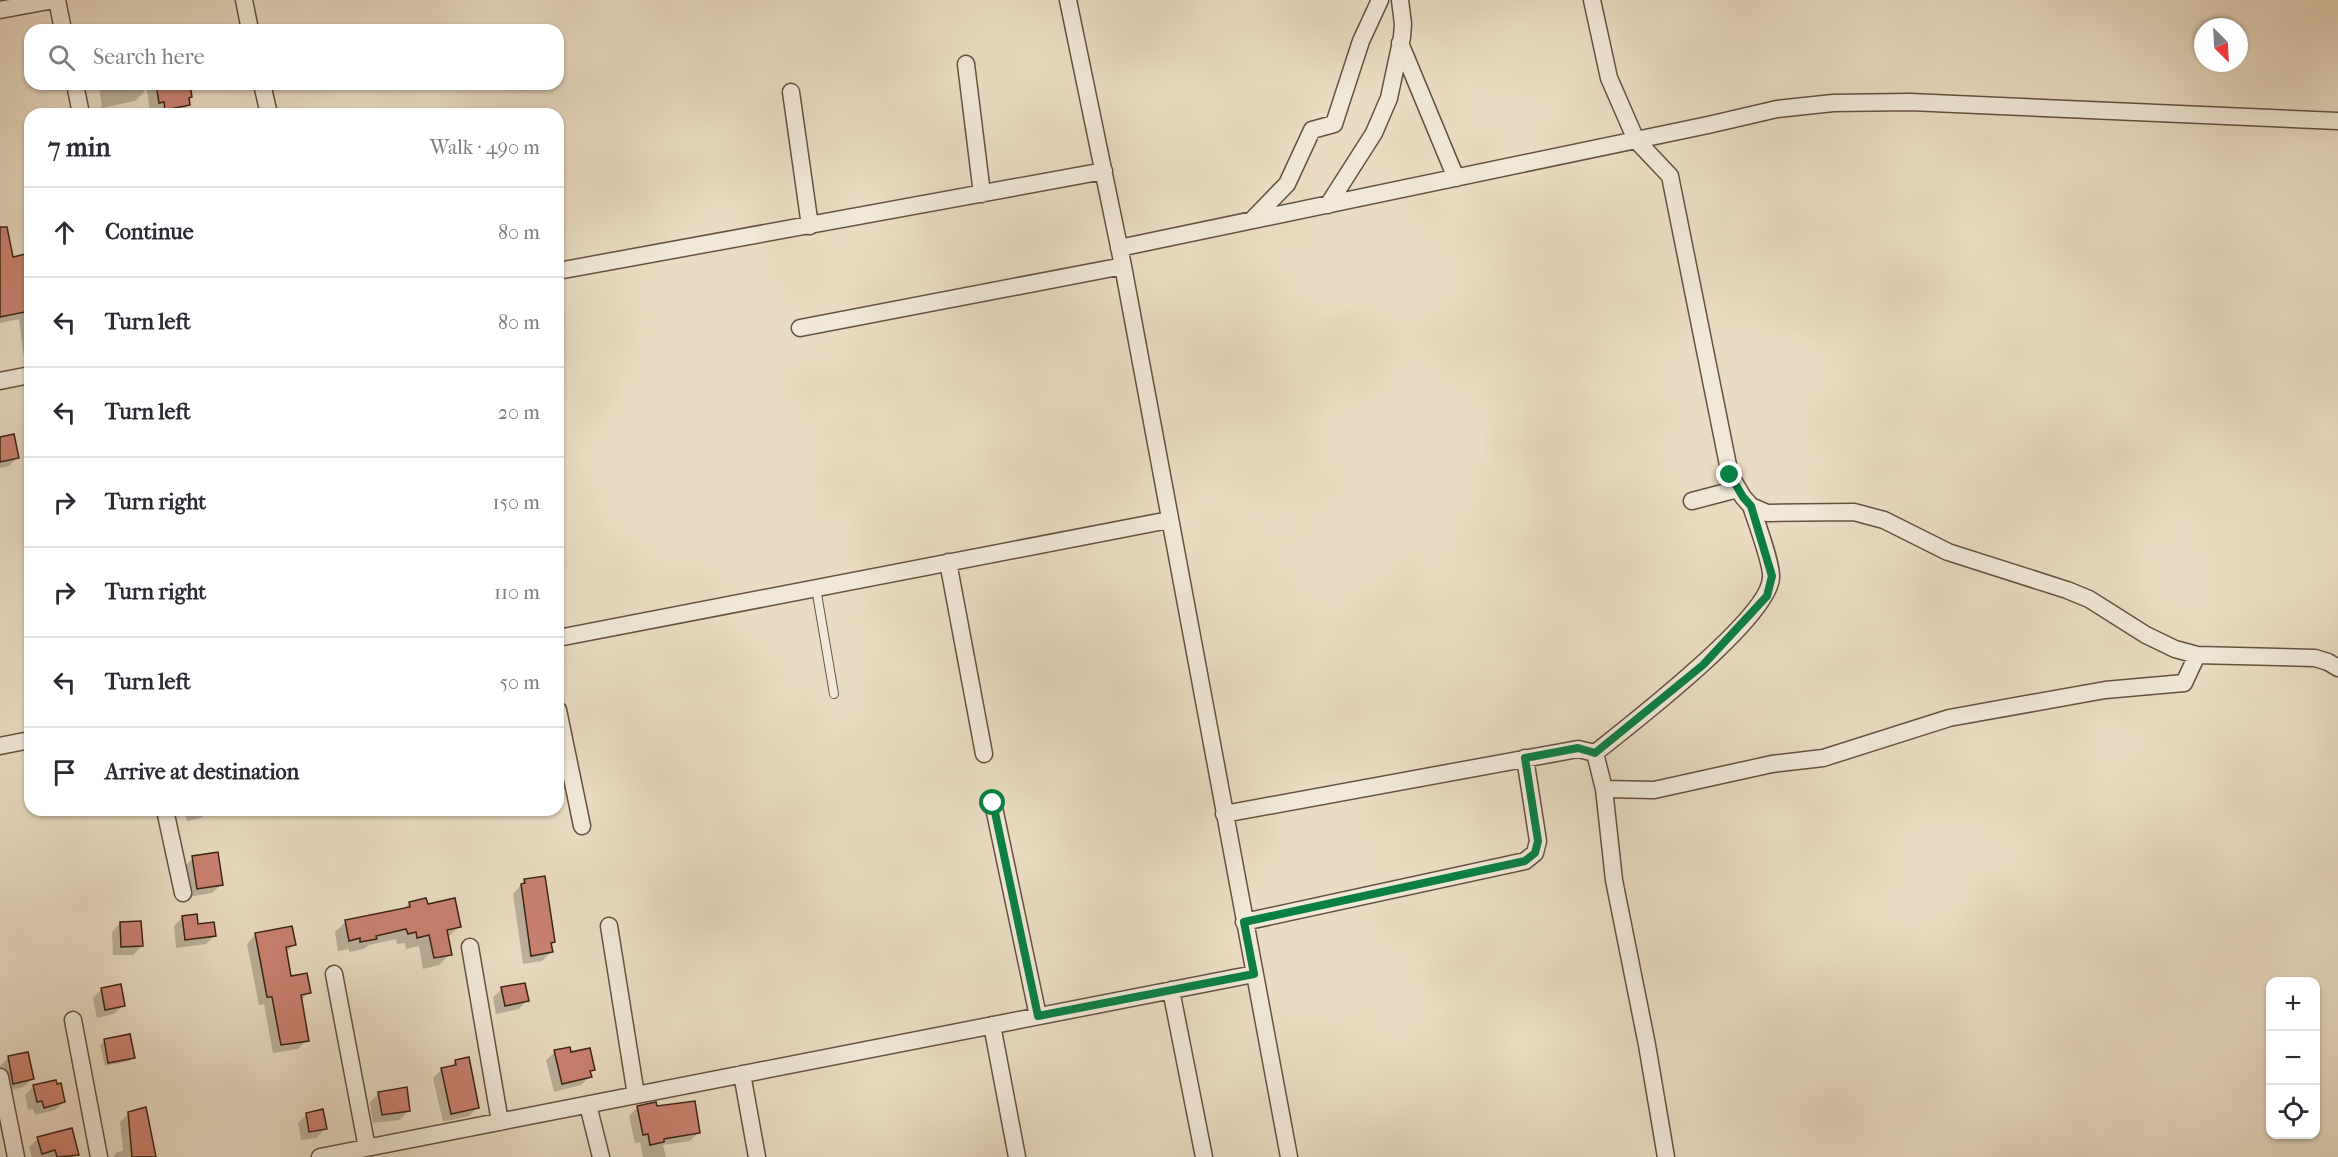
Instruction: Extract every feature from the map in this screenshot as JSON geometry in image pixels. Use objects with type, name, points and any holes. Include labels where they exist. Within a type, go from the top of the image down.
[{"type":"street","points":[[0,10],[56,0],[62,24]]},
{"type":"street","points":[[244,0],[249,24]]},
{"type":"street","points":[[1068,0],[1123,266],[1289,1157]]},
{"type":"street","points":[[1252,220],[1287,184],[1312,130],[1334,124],[1361,41],[1380,0]]},
{"type":"street","points":[[1328,205],[1374,133],[1389,98],[1403,24],[1400,0]]},
{"type":"street","points":[[1592,0],[1609,78],[1636,140],[1670,176],[1730,475],[1751,506],[1772,576],[1767,596],[1703,665],[1595,753]]},
{"type":"street","points":[[1400,43],[1456,178]]},
{"type":"street","points":[[966,64],[982,194]]},
{"type":"street","points":[[76,90],[80,108]]},
{"type":"street","points":[[263,90],[268,108]]},
{"type":"street","points":[[791,92],[810,226]]},
{"type":"street","points":[[1119,248],[1777,109],[1833,103],[1910,102],[2338,120]]},
{"type":"street","points":[[564,270],[1104,171]]},
{"type":"street","points":[[800,328],[1123,266]]},
{"type":"street","points":[[0,381],[24,376]]},
{"type":"street","points":[[1692,501],[1738,489]]},
{"type":"street","points":[[1751,506],[1767,513],[1854,512],[1884,520],[1948,552],[2089,599],[2165,644],[2197,655],[2315,658],[2338,668]]},
{"type":"street","points":[[564,637],[1170,520]]},
{"type":"street","points":[[948,562],[984,754]]},
{"type":"street","points":[[1604,789],[1654,789],[1772,764],[1823,758],[1949,718],[2105,690],[2184,683],[2197,655]]},
{"type":"street","points":[[564,739],[582,826]]},
{"type":"street","points":[[0,746],[24,741]]},
{"type":"street","points":[[1224,814],[1578,748],[1595,753]]},
{"type":"street","points":[[1595,753],[1604,789],[1614,880],[1647,1045],[1666,1157]]},
{"type":"street","points":[[1244,922],[1525,861],[1535,853],[1538,841],[1525,758]]},
{"type":"street","points":[[993,803],[1038,1016]]},
{"type":"street","points":[[166,816],[183,893]]},
{"type":"street","points":[[609,926],[636,1095]]},
{"type":"street","points":[[470,947],[500,1122]]},
{"type":"street","points":[[334,974],[367,1148]]},
{"type":"street","points":[[320,1157],[1254,974]]},
{"type":"street","points":[[1171,990],[1204,1157]]},
{"type":"street","points":[[73,1020],[99,1157]]},
{"type":"street","points":[[992,1025],[1017,1157]]},
{"type":"street","points":[[742,1074],[757,1157]]},
{"type":"street","points":[[0,1077],[16,1157]]},
{"type":"street","points":[[588,1105],[601,1157]]},
{"type":"lane","points":[[816,588],[834,694]]},
{"type":"building","points":[[157,90],[191,90],[190,105],[165,108],[164,102],[159,103]]},
{"type":"building","points":[[0,227],[7,227],[13,257],[24,254],[24,312],[0,317]]},
{"type":"building","points":[[14,434],[19,458],[0,462],[0,437]]},
{"type":"building","points":[[218,852],[223,885],[197,889],[192,856]]},
{"type":"building","points":[[545,876],[555,942],[551,943],[553,952],[531,956],[521,884],[525,883],[524,879]]},
{"type":"building","points":[[426,898],[428,904],[455,898],[461,927],[447,930],[452,955],[434,958],[429,935],[417,938],[416,932],[408,934],[406,929],[376,936],[377,939],[360,942],[360,938],[349,941],[345,920],[410,907],[409,902]]},
{"type":"building","points":[[197,914],[198,924],[214,922],[216,936],[185,940],[182,916]]},
{"type":"building","points":[[141,921],[143,946],[121,947],[120,922]]},
{"type":"building","points":[[292,926],[296,945],[286,947],[291,976],[307,973],[311,993],[301,995],[309,1041],[281,1045],[272,997],[267,997],[255,933]]},
{"type":"building","points":[[525,983],[529,1001],[505,1006],[501,987]]},
{"type":"building","points":[[121,984],[125,1006],[105,1010],[101,988]]},
{"type":"building","points":[[130,1034],[135,1058],[108,1063],[104,1039]]},
{"type":"building","points":[[570,1047],[571,1052],[590,1048],[595,1070],[590,1071],[592,1077],[562,1084],[554,1050]]},
{"type":"building","points":[[28,1052],[34,1079],[13,1084],[8,1056]]},
{"type":"building","points":[[469,1057],[479,1108],[451,1114],[441,1068],[456,1065],[455,1060]]},
{"type":"building","points":[[56,1080],[57,1084],[61,1083],[65,1102],[44,1108],[42,1101],[37,1102],[33,1085]]},
{"type":"building","points":[[407,1087],[410,1111],[382,1115],[378,1092]]},
{"type":"building","points":[[695,1101],[700,1133],[664,1139],[664,1142],[650,1145],[648,1134],[643,1135],[637,1106],[656,1102],[657,1106]]},
{"type":"building","points":[[146,1107],[156,1157],[132,1157],[128,1112]]},
{"type":"building","points":[[323,1109],[327,1129],[309,1132],[306,1113]]},
{"type":"building","points":[[72,1128],[79,1155],[57,1157],[55,1150],[42,1154],[37,1137]]},
{"type":"route","points":[[993,803],[1038,1016],[1254,974],[1244,922],[1525,861],[1535,853],[1538,841],[1525,758],[1578,748],[1595,753],[1703,665],[1767,596],[1772,576],[1751,506],[1730,475]]}]
